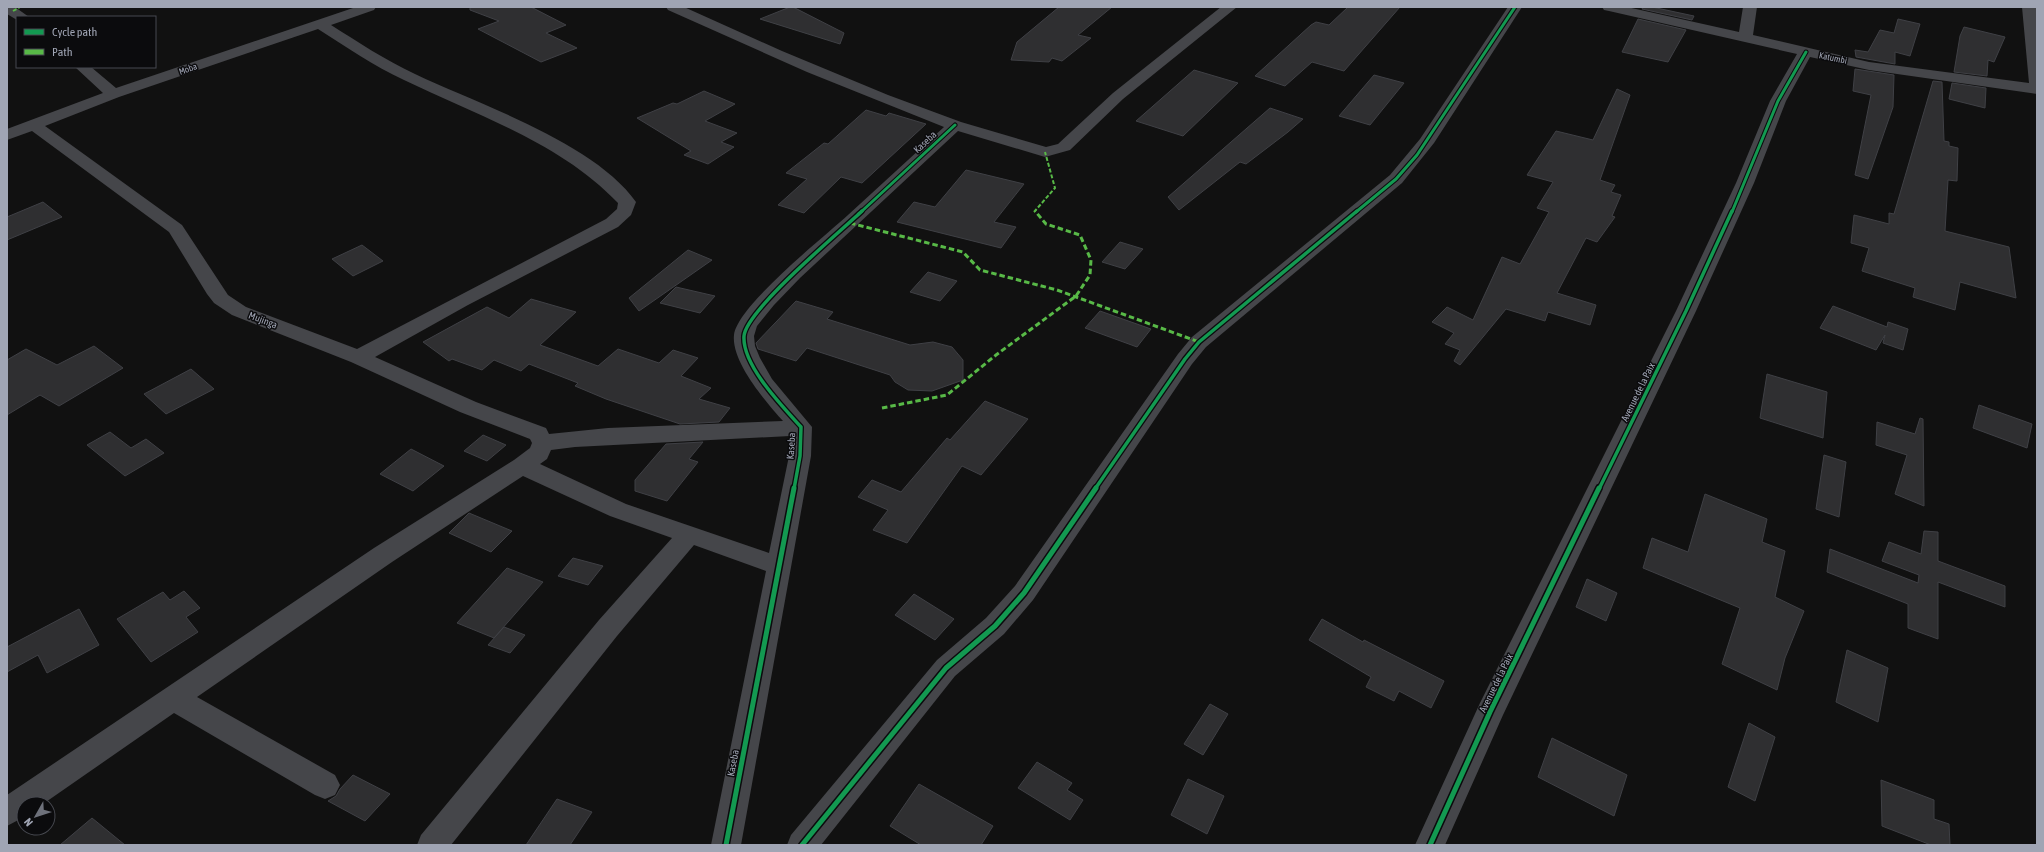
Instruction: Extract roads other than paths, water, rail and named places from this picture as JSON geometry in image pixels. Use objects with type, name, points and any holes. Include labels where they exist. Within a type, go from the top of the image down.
[{"type":"street","name":"Moba","points":[[7,135],[114,94],[369,7]]},
{"type":"street","points":[[673,7],[795,62],[956,125],[1044,152],[1057,150],[1064,147],[1118,96],[1230,7]]},
{"type":"street","points":[[802,845],[946,668],[995,626],[1024,593],[1199,342],[1396,179],[1406,169],[1435,131],[1468,77],[1515,7]]},
{"type":"street","name":"Katumbi","points":[[1609,7],[1869,66],[2037,88]]},
{"type":"street","points":[[1746,39],[1746,26],[1750,7]]},
{"type":"street","points":[[2029,7],[2037,88]]},
{"type":"street","points":[[7,8],[20,16]]},
{"type":"street","points":[[320,24],[407,76],[512,124],[574,157],[618,191],[627,202],[625,211],[612,222],[460,300],[358,357]]},
{"type":"street","name":"Avenue de la Paix","points":[[1430,845],[1490,712],[1686,311],[1745,183],[1778,101],[1806,52]]},
{"type":"street","points":[[83,68],[114,94]]},
{"type":"street","name":"Mujinga","points":[[34,125],[176,229],[214,290],[228,305],[239,311],[358,357],[468,407],[538,434],[543,442]]},
{"type":"street","name":"Kaseba","points":[[726,845],[800,456],[801,427],[750,362],[744,348],[744,335],[749,323],[758,310],[815,254],[956,125]]},
{"type":"street","points":[[7,812],[384,556],[522,466],[539,453],[543,442],[585,436],[631,433],[749,432],[801,427]]},
{"type":"street","points":[[522,466],[618,510],[779,566]]},
{"type":"street","points":[[432,845],[608,628],[690,534]]},
{"type":"street","points":[[175,699],[325,785]]}]
